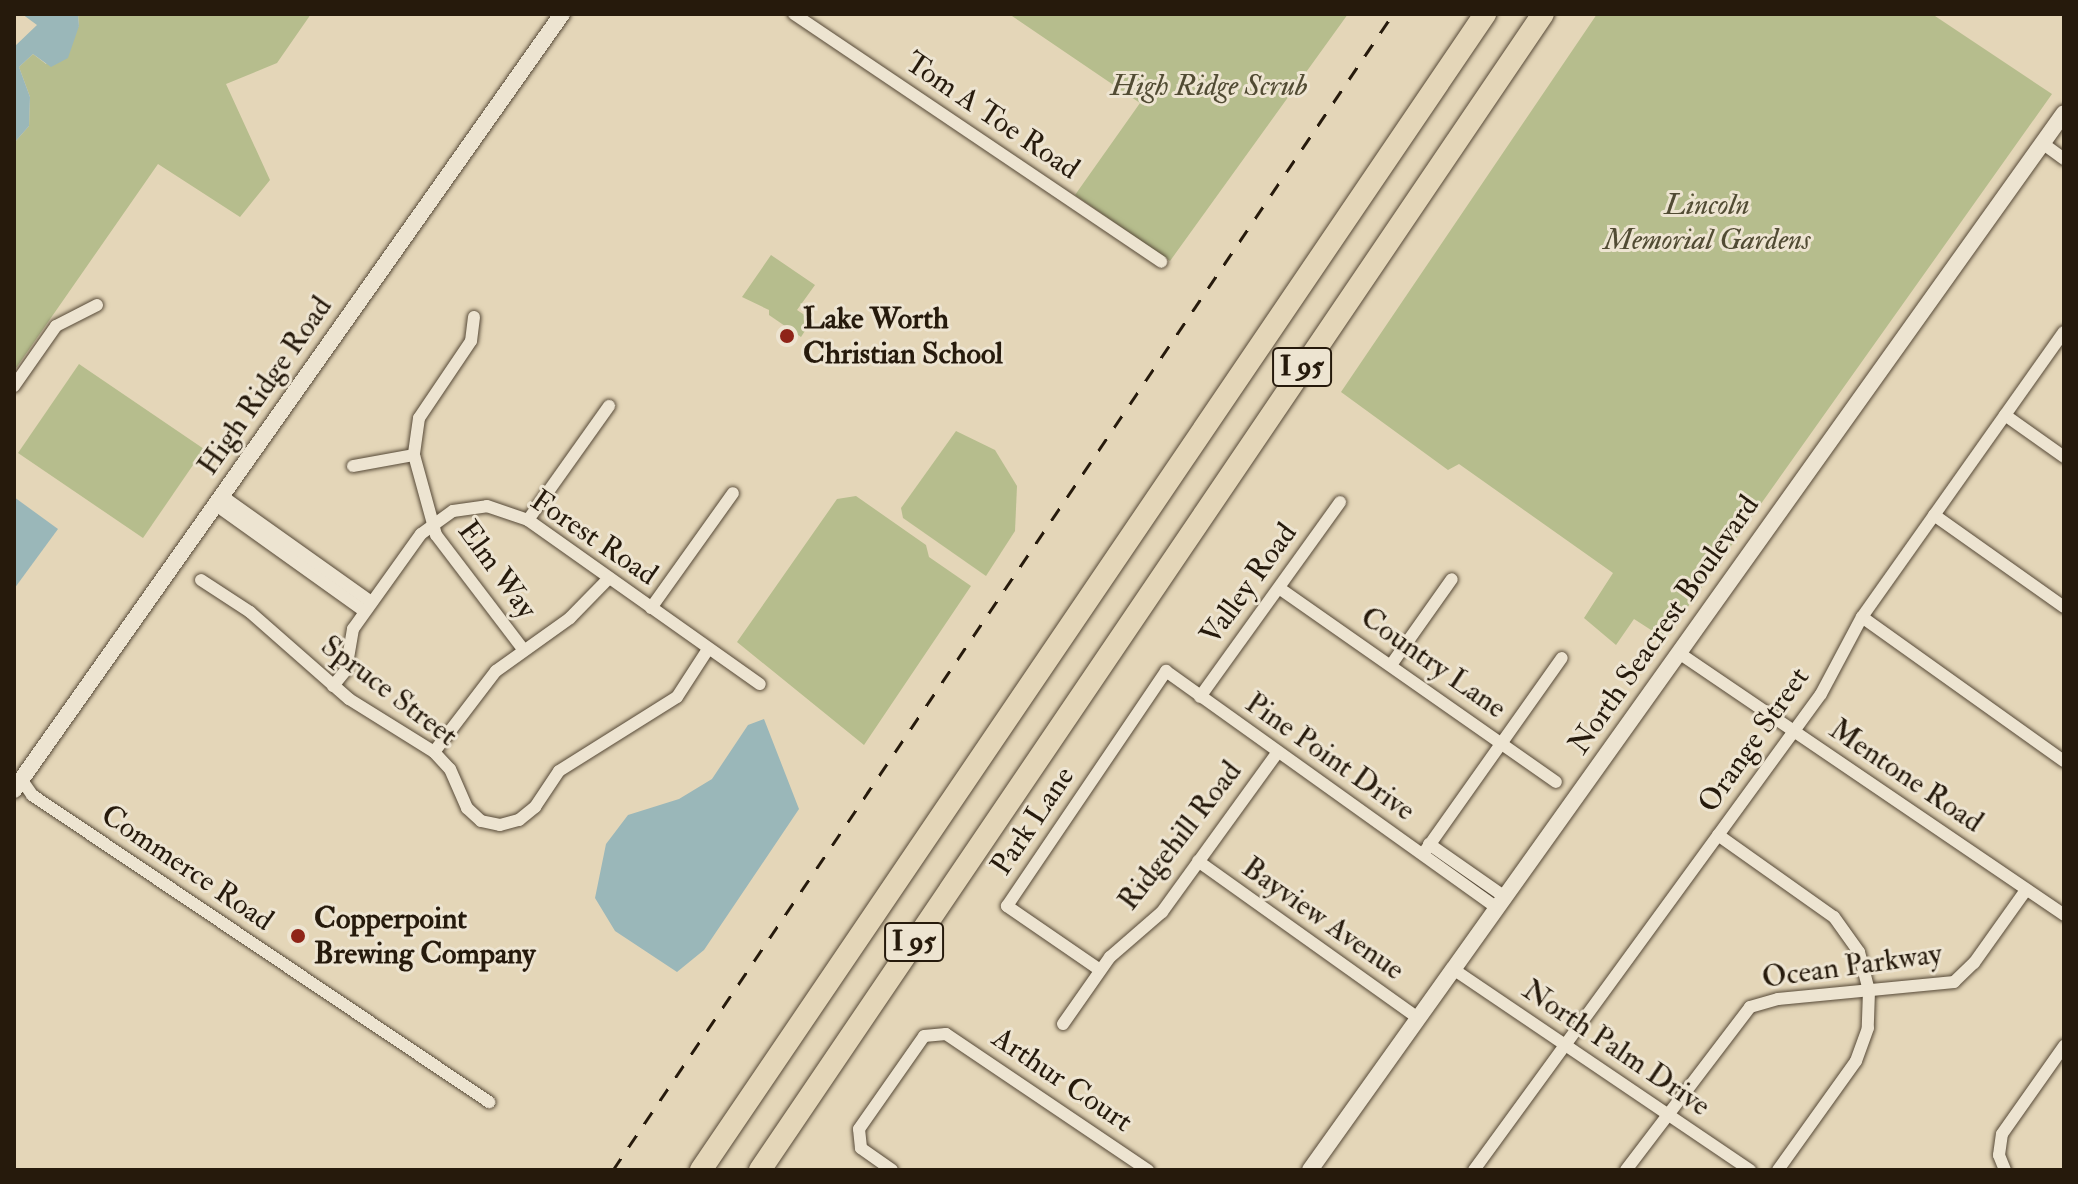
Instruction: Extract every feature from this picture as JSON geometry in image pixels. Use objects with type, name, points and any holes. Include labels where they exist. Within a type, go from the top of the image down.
[{"type":"highway","name":"I 95","points":[[701,1170],[1485,14]]},
{"type":"highway","name":"I 95","points":[[760,1170],[1543,14]]},
{"type":"street","name":"High Ridge Road","points":[[18,784],[562,14]]},
{"type":"street","name":"Tom A Toe Road","points":[[794,14],[1161,262]]},
{"type":"street","name":"North Seacrest Boulevard","points":[[1310,1170],[2064,113]]},
{"type":"street","points":[[2042,143],[2064,159]]},
{"type":"street","points":[[14,386],[56,326],[97,305]]},
{"type":"street","points":[[353,466],[414,455],[419,418],[471,341],[474,317]]},
{"type":"street","name":"Orange Street","points":[[1474,1170],[1794,731],[1829,679],[1862,617],[2064,332]]},
{"type":"street","points":[[528,520],[609,406]]},
{"type":"street","points":[[2005,415],[2064,457]]},
{"type":"street","name":"Elm Way","points":[[414,455],[436,535],[459,571],[522,648]]},
{"type":"street","points":[[651,608],[733,493]]},
{"type":"street","points":[[219,501],[368,607]]},
{"type":"street","name":"Valley Road","points":[[1200,697],[1340,502]]},
{"type":"street","name":"Forest Road","points":[[434,522],[478,506],[528,520],[760,684]]},
{"type":"street","points":[[1934,515],[2064,607]]},
{"type":"street","points":[[333,686],[346,670],[350,635],[434,522]]},
{"type":"street","points":[[434,752],[496,671],[522,648],[570,618],[609,578]]},
{"type":"street","points":[[1391,665],[1452,579]]},
{"type":"street","name":"Spruce Street","points":[[201,580],[250,612],[333,686],[434,752],[450,769],[467,808],[481,821],[500,825],[519,820],[535,807],[559,771],[677,697],[708,649]]},
{"type":"street","name":"Country Lane","points":[[1279,588],[1556,782]]},
{"type":"street","points":[[1862,617],[2064,761]]},
{"type":"street","name":"Mentone Road","points":[[1679,653],[2064,915]]},
{"type":"street","points":[[1426,849],[1562,658]]},
{"type":"street","name":"Pine Point Drive","points":[[1166,671],[1277,753],[1426,849],[1501,903]]},
{"type":"street","name":"Park Lane","points":[[1100,970],[1007,906],[1166,671]]},
{"type":"street","name":"Ridgehill Road","points":[[1063,1024],[1100,970],[1162,912],[1277,753]]},
{"type":"street","name":"Commerce Road","points":[[18,784],[489,1102]]},
{"type":"street","points":[[1718,835],[1834,917],[1859,952],[1869,991],[1868,1028],[1856,1061],[1778,1170]]},
{"type":"street","name":"Bayview Avenue","points":[[1198,861],[1418,1018]]},
{"type":"street","name":"Ocean Parkway","points":[[1626,1170],[1750,1007],[1954,982],[1974,963],[2026,890]]},
{"type":"street","name":"North Palm Drive","points":[[1453,969],[1750,1170]]},
{"type":"street","name":"Arthur Court","points":[[892,1170],[861,1148],[859,1129],[924,1036],[946,1034],[1148,1170]]},
{"type":"street","points":[[2003,1166],[2002,1134],[2060,1061],[2064,1046]]},
{"type":"green space","points":[[78,14],[311,14],[277,63],[226,84],[270,180],[240,217],[158,164],[14,371],[14,143],[29,126],[30,97],[19,67],[33,54],[46,64],[79,26]]},
{"type":"green space","name":"High Ridge Scrub","points":[[1009,14],[1348,14],[1170,261],[1075,195],[1140,103]]},
{"type":"green space","name":"Lincoln Memorial Gardens","points":[[1597,14],[1932,14],[2052,94],[1665,639],[1634,619],[1616,645],[1584,618],[1613,573],[1459,464],[1448,470],[1341,392]]},
{"type":"green space","points":[[771,255],[815,285],[797,310],[812,320],[801,337],[769,315],[769,310],[742,297]]},
{"type":"green space","points":[[79,364],[204,449],[143,538],[18,453]]},
{"type":"green space","points":[[956,431],[995,450],[1017,486],[1015,531],[986,576],[903,518],[901,508]]},
{"type":"green space","points":[[856,496],[926,545],[929,557],[971,586],[864,745],[737,642],[837,499]]},
{"type":"water","points":[[22,14],[78,14],[79,26],[68,58],[51,67],[33,54],[19,67],[30,97],[29,126],[14,143],[14,47],[37,25]]},
{"type":"water","points":[[14,497],[58,529],[14,589]]},
{"type":"water","points":[[764,719],[799,809],[704,950],[677,972],[615,931],[595,898],[606,844],[628,815],[679,799],[712,779],[748,725]]},
{"type":"railway","points":[[613,1170],[1393,14]]},
{"type":"place","name":"Lake Worth Christian School","points":[[787,336]]},
{"type":"place","name":"Copperpoint Brewing Company","points":[[298,936]]}]
